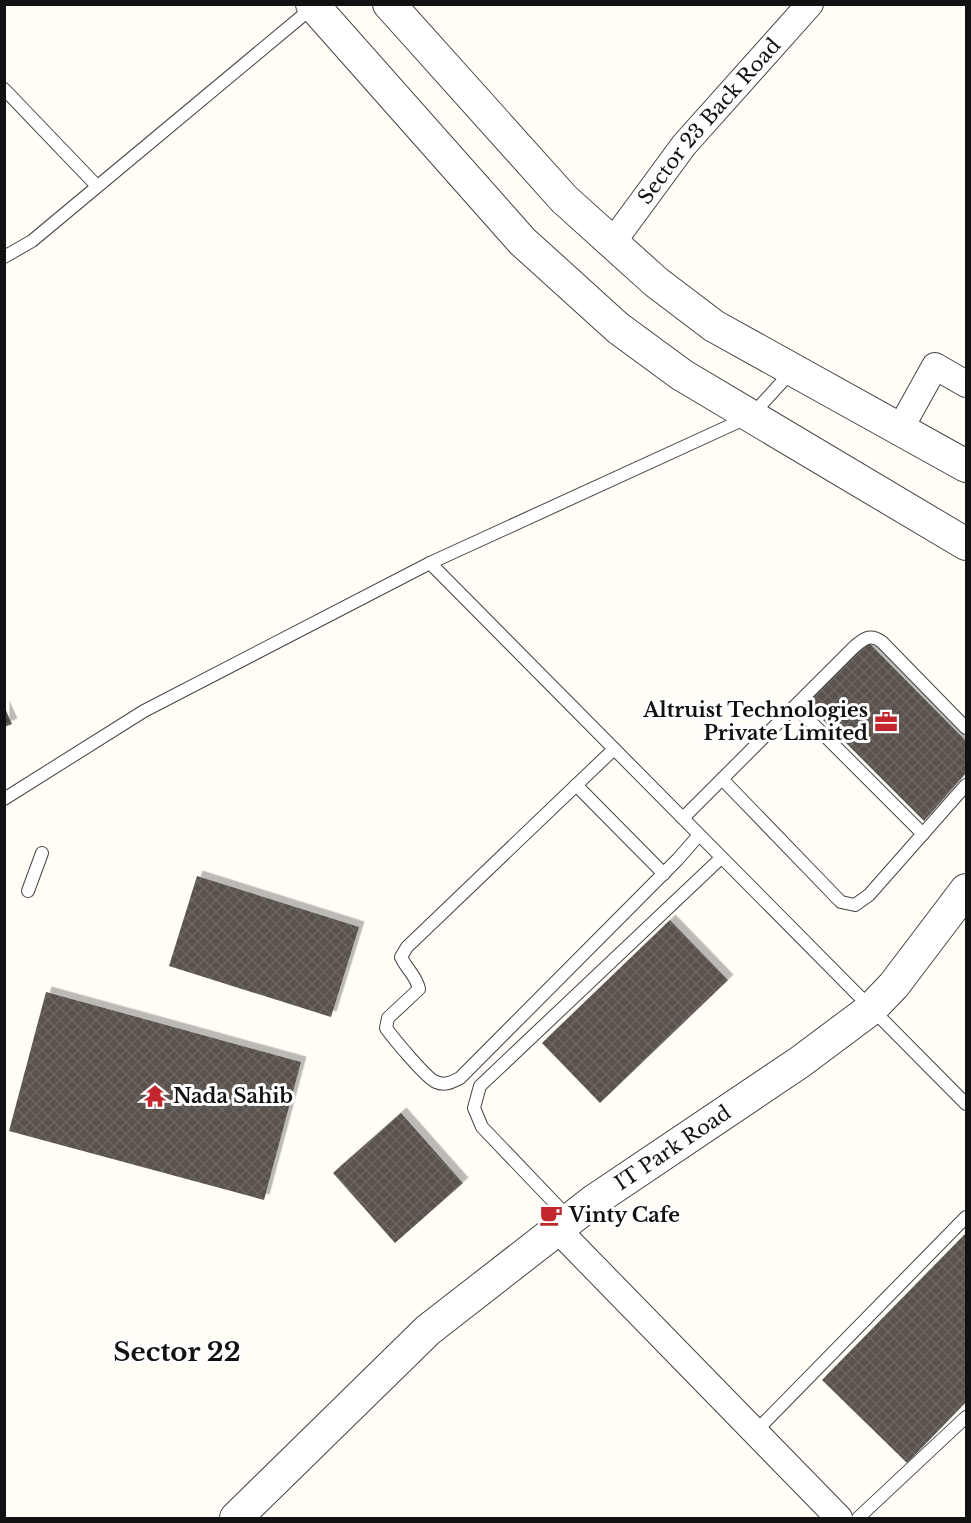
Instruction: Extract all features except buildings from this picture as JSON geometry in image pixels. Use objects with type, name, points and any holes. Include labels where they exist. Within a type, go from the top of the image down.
[{"type":"street","points":[[389,4],[564,199],[656,282],[714,326],[966,466]]},
{"type":"street","name":"Sector 23 Back Road","points":[[612,243],[684,145],[810,4]]},
{"type":"street","points":[[317,10],[522,241],[618,328],[682,375],[966,544]]},
{"type":"street","points":[[900,429],[935,366],[966,384]]},
{"type":"street","name":"IT Park Road","points":[[236,1518],[428,1329],[564,1224],[800,1062],[871,1009],[894,985],[966,890]]},
{"type":"street","points":[[564,1224],[839,1518]]},
{"type":"lane","points":[[4,257],[32,241],[317,10]]},
{"type":"lane","points":[[4,89],[98,186]]},
{"type":"lane","points":[[4,800],[144,711],[430,563],[751,416],[793,370]]},
{"type":"lane","points":[[430,563],[966,1104]]},
{"type":"lane","points":[[682,818],[866,637],[875,637],[966,728]]},
{"type":"lane","points":[[795,706],[923,834]]},
{"type":"lane","points":[[614,749],[407,947],[401,957],[407,968],[417,978],[419,988],[388,1018],[386,1028],[434,1082],[447,1084],[460,1078],[664,874],[699,835]]},
{"type":"lane","points":[[722,778],[841,902],[855,905],[862,902],[966,785]]},
{"type":"lane","points":[[576,785],[664,874]]},
{"type":"lane","points":[[28,891],[42,853]]},
{"type":"lane","points":[[564,1224],[482,1127],[474,1108],[480,1086],[721,858]]},
{"type":"lane","points":[[756,1431],[966,1217]]},
{"type":"lane","points":[[858,1518],[966,1417]]},
{"type":"place","name":"Altruist Technologies Private Limited","points":[[886,722]]},
{"type":"place","name":"Nada Sahib","points":[[155,1096]]},
{"type":"place","name":"Vinty Cafe","points":[[551,1215]]},
{"type":"district","name":"Sector 22","points":[[177,1352]]}]
